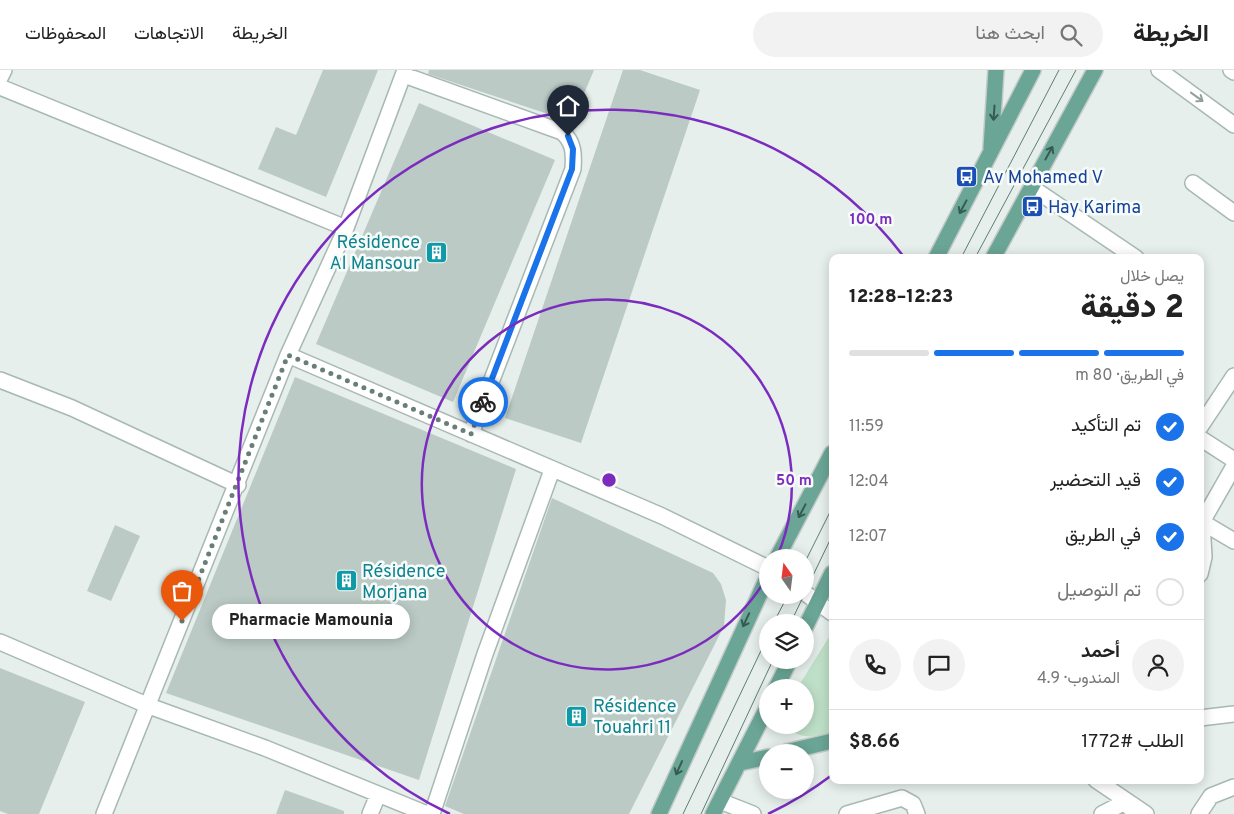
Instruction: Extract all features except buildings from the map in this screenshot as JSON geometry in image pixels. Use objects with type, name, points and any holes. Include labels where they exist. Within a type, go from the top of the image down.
[{"type":"main road","points":[[991,155],[996,70]]},
{"type":"main road","points":[[938,254],[991,155],[1033,70]]},
{"type":"main road","points":[[995,254],[1095,70]]},
{"type":"main road","points":[[782,549],[829,459]]},
{"type":"main road","points":[[812,614],[829,579]]},
{"type":"main road","points":[[659,814],[759,596]]},
{"type":"main road","points":[[716,807],[759,724]]},
{"type":"main road","points":[[814,745],[829,742]]},
{"type":"main road","points":[[740,763],[759,759]]},
{"type":"street","points":[[0,78],[4,70]]},
{"type":"street","points":[[1159,70],[1234,125]]},
{"type":"street","points":[[104,814],[238,485],[288,355],[346,228],[405,72],[562,132],[571,142],[573,149],[572,169],[471,434]]},
{"type":"street","points":[[0,87],[184,160],[346,228]]},
{"type":"street","points":[[1193,183],[1234,213]]},
{"type":"street","points":[[1031,187],[1130,254]]},
{"type":"street","points":[[288,355],[662,516],[759,564]]},
{"type":"street","points":[[1204,421],[1234,376]]},
{"type":"street","points":[[0,380],[72,408],[238,485]]},
{"type":"street","points":[[1204,441],[1234,460]]},
{"type":"street","points":[[1204,518],[1234,466]]},
{"type":"street","points":[[432,814],[485,654],[552,470]]},
{"type":"street","points":[[1204,523],[1234,541]]},
{"type":"street","points":[[814,599],[829,611]]},
{"type":"street","points":[[0,642],[149,706],[265,748],[427,814]]},
{"type":"street","points":[[1204,718],[1234,714]]},
{"type":"street","points":[[1102,784],[1130,808],[1146,814]]},
{"type":"street","points":[[1199,814],[1212,796],[1234,787]]},
{"type":"street","points":[[370,814],[378,795]]},
{"type":"street","points":[[847,814],[902,798],[913,804],[916,814]]},
{"type":"street","points":[[716,807],[753,814]]},
{"type":"street","points":[[1102,814],[1130,808]]},
{"type":"green space","points":[[829,637],[829,733],[802,736],[796,734],[814,734],[814,679],[803,679],[809,669],[814,669],[814,661]]},
{"type":"tram line","points":[[963,254],[1059,70]]},
{"type":"tram line","points":[[977,254],[1076,70]]},
{"type":"tram line","points":[[812,549],[829,514]]},
{"type":"tram line","points":[[814,573],[829,542]]},
{"type":"tram line","points":[[778,614],[783,604]]},
{"type":"tram line","points":[[795,614],[800,604]]},
{"type":"tram line","points":[[683,814],[759,655]]},
{"type":"tram line","points":[[701,814],[769,669]]},
{"type":"way so far","points":[[182,621],[238,485],[288,355],[471,434],[483,402]]},
{"type":"place","name":"Av Mohamed V","points":[[967,177]]},
{"type":"place","name":"Hay Karima","points":[[1032,207]]},
{"type":"place","name":"Résidence Al Mansour","points":[[436,252]]},
{"type":"place","name":"Résidence Morjana","points":[[346,581]]},
{"type":"place","name":"Pharmacie Mamounia","points":[[182,621]]},
{"type":"place","name":"Résidence Touahri 11","points":[[577,716]]},
{"type":"route","points":[[483,402],[572,169],[573,149],[568,136]]}]
